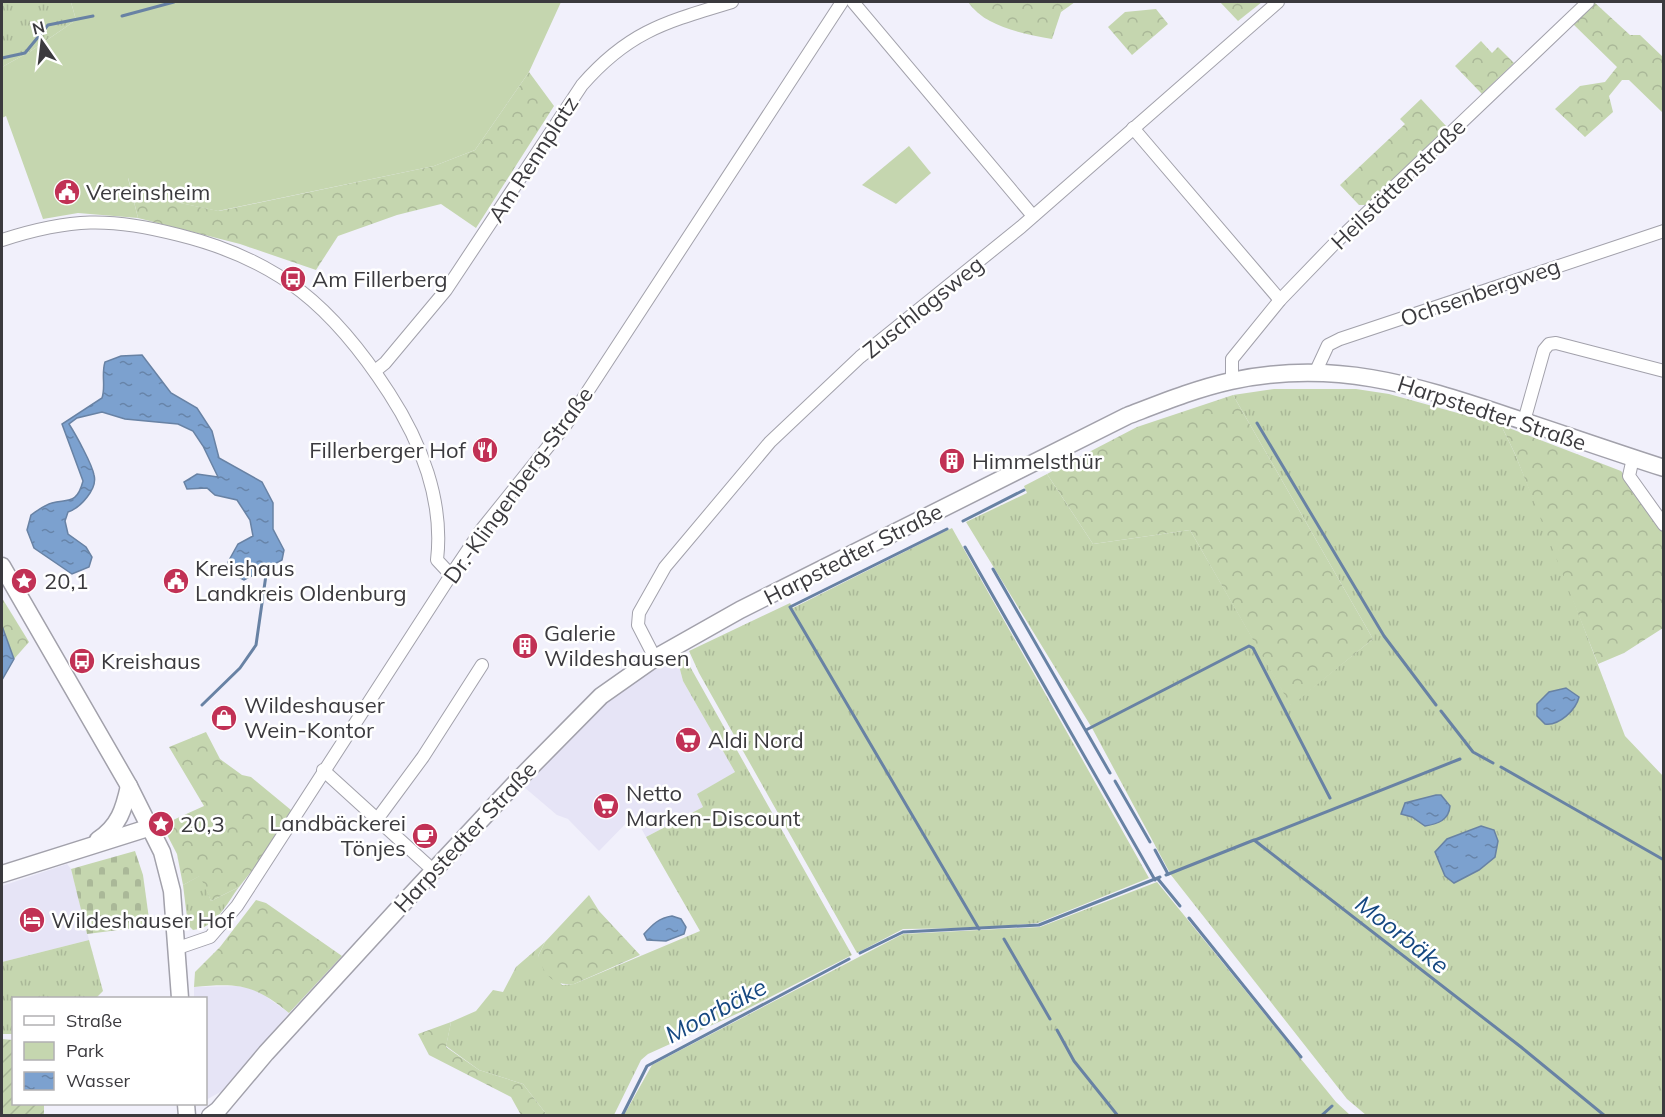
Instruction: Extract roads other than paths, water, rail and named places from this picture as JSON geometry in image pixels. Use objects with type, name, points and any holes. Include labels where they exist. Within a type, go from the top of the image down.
[{"type":"main road","name":"Harpstedter Straße","points":[[210,1116],[218,1110],[294,1022],[584,711],[655,658],[740,610],[1127,416],[1184,393],[1232,381],[1315,373],[1391,380],[1664,468]]},
{"type":"main road","points":[[2,566],[151,827],[168,871],[178,948],[180,997]]},
{"type":"main road","points":[[90,846],[112,831],[123,810],[129,786]]},
{"type":"main road","points":[[2,874],[151,827]]},
{"type":"street","name":"Am Rennplatz","points":[[375,371],[385,363],[446,290],[582,85],[608,56],[656,26],[732,2]]},
{"type":"street","name":"Dr.-Klingenberg-Straße","points":[[178,948],[210,937],[237,906],[451,575],[482,529],[567,423],[842,2]]},
{"type":"street","points":[[853,2],[1033,216]]},
{"type":"street","name":"Zuschlagsweg","points":[[655,658],[638,625],[639,613],[665,567],[692,532],[770,442],[860,357],[1033,216],[1278,2]]},
{"type":"street","name":"Heilstättenstraße","points":[[1232,381],[1232,359],[1280,300],[1335,243],[1588,2]]},
{"type":"street","points":[[1133,128],[1280,300]]},
{"type":"street","points":[[2,240],[63,223],[96,220],[135,224],[230,249],[271,269],[312,299],[344,330],[375,371],[403,414],[423,459],[436,504],[440,537],[437,560],[451,575]]},
{"type":"street","name":"Ochsenbergweg","points":[[1315,373],[1317,364],[1328,345],[1340,339],[1664,231]]},
{"type":"street","points":[[1524,421],[1544,350],[1549,344],[1556,343],[1664,371]]},
{"type":"street","points":[[1633,458],[1629,476],[1664,525]]},
{"type":"street","points":[[378,818],[423,757],[482,665]]},
{"type":"street","points":[[324,770],[434,871]]},
{"type":"water","points":[[142,355],[171,393],[197,408],[212,431],[219,458],[262,482],[273,503],[273,529],[284,550],[282,560],[244,580],[232,574],[228,562],[238,544],[253,536],[250,520],[237,500],[215,495],[207,488],[187,489],[184,482],[197,474],[218,477],[193,431],[178,424],[125,419],[102,412],[77,418],[69,424],[87,457],[95,480],[91,492],[83,502],[68,512],[65,521],[68,534],[86,547],[92,557],[89,567],[72,574],[34,548],[27,530],[31,515],[49,504],[72,499],[78,494],[83,481],[62,424],[102,398],[105,362],[121,356]]},
{"type":"water","points":[[2,626],[14,659],[2,680]]},
{"type":"water","points":[[1566,688],[1579,697],[1577,702],[1561,720],[1545,724],[1537,716],[1537,704],[1549,692]]},
{"type":"water","points":[[1441,795],[1450,806],[1448,815],[1438,822],[1425,826],[1412,817],[1401,814],[1405,803]]},
{"type":"water","points":[[1481,826],[1494,830],[1498,841],[1495,857],[1479,870],[1454,883],[1445,876],[1435,852],[1447,839]]},
{"type":"water","points":[[672,916],[681,919],[686,927],[684,934],[666,941],[647,940],[644,934],[650,927]]},
{"type":"waterway","points":[[122,16],[174,2]]},
{"type":"waterway","points":[[2,58],[25,53],[48,25],[93,16]]},
{"type":"waterway","points":[[1257,423],[1384,636],[1436,705]]},
{"type":"waterway","points":[[963,521],[1024,490]]},
{"type":"waterway","points":[[947,529],[790,607],[979,929]]},
{"type":"waterway","points":[[965,547],[1155,880]]},
{"type":"waterway","points":[[202,705],[240,668],[256,645],[267,568]]},
{"type":"waterway","points":[[993,569],[1110,773]]},
{"type":"waterway","points":[[1086,730],[1249,646],[1253,648],[1330,798]]},
{"type":"waterway","points":[[1441,711],[1473,752],[1493,763]]},
{"type":"waterway","points":[[1255,840],[1460,759]]},
{"type":"waterway","points":[[1501,767],[1664,860]]},
{"type":"waterway","points":[[1115,781],[1150,842]]},
{"type":"waterway","name":"Moorbäke","points":[[1166,875],[1254,840],[1521,1047],[1605,1116]]},
{"type":"waterway","points":[[1155,850],[1168,874]]},
{"type":"waterway","name":"Moorbäke","points":[[860,953],[903,932],[1039,925],[1160,877]]},
{"type":"waterway","points":[[1158,879],[1180,906]]},
{"type":"waterway","points":[[1189,918],[1301,1057]]},
{"type":"waterway","points":[[1004,939],[1050,1019]]},
{"type":"waterway","name":"Moorbäke","points":[[622,1116],[647,1066],[849,959]]},
{"type":"waterway","points":[[1057,1030],[1074,1061],[1118,1116]]},
{"type":"waterway","points":[[1321,1116],[1332,1106]]},
{"type":"place","name":"Vereinsheim","points":[[67,192]]},
{"type":"place","name":"Am Fillerberg","points":[[293,279]]},
{"type":"place","name":"Fillerberger Hof","points":[[485,450]]},
{"type":"place","name":"Himmelsthür","points":[[952,461]]},
{"type":"place","name":"20,1","points":[[24,581]]},
{"type":"place","name":"Kreishaus Landkreis Oldenburg","points":[[176,581]]},
{"type":"place","name":"Galerie Wildeshausen","points":[[525,646]]},
{"type":"place","name":"Kreishaus","points":[[82,661]]},
{"type":"place","name":"Wildeshauser Wein-Kontor","points":[[224,718]]},
{"type":"place","name":"Aldi Nord","points":[[688,740]]},
{"type":"place","name":"Netto Marken-Discount","points":[[606,806]]},
{"type":"place","name":"20,3","points":[[161,824]]},
{"type":"place","name":"Landbäckerei Tönjes","points":[[425,836]]},
{"type":"place","name":"Wildeshauser Hof","points":[[32,920]]}]
